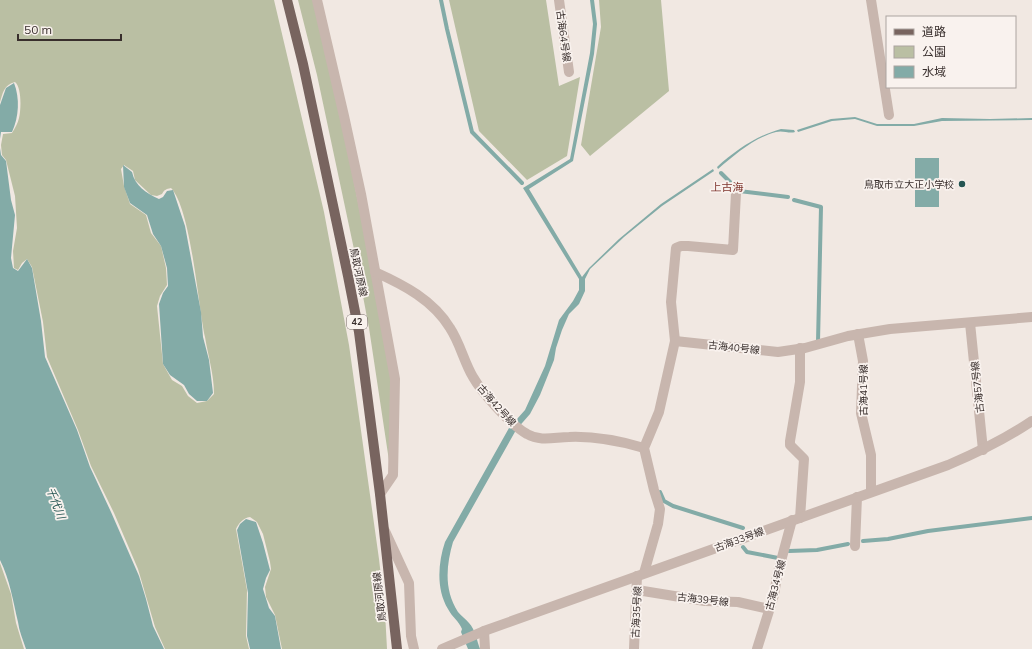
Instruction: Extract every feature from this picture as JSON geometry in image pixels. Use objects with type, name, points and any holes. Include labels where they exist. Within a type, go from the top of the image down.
[{"type":"main road","name":"鳥取河原線","points":[[287,0],[304,72],[358,325],[380,494],[397,649]]},
{"type":"street","points":[[317,0],[344,116],[376,272],[395,379],[393,475],[380,494]]},
{"type":"street","name":"古海64号線","points":[[559,0],[569,72]]},
{"type":"street","points":[[871,0],[889,115]]},
{"type":"street","points":[[641,575],[658,524],[660,509],[644,448],[659,412],[675,341],[670,302],[676,248],[688,246],[733,250],[736,193]]},
{"type":"street","name":"古海42号線","points":[[376,272],[397,282],[430,304],[450,328],[473,377],[481,389],[520,430],[539,439],[569,436],[621,441],[644,448]]},
{"type":"street","name":"古海40号線","points":[[675,341],[778,352],[858,334],[890,329],[1032,317]]},
{"type":"street","name":"古海57号線","points":[[970,323],[983,450]]},
{"type":"street","name":"古海41号線","points":[[858,334],[863,362],[861,413],[871,455],[871,492]]},
{"type":"street","name":"古海34号線","points":[[757,649],[796,519],[804,459],[790,445],[790,441],[800,382],[800,348]]},
{"type":"street","name":"古海33号線","points":[[442,649],[484,631],[948,465],[983,450],[1013,434],[1032,421]]},
{"type":"street","points":[[854,546],[857,497]]},
{"type":"street","points":[[383,527],[409,583],[411,636],[414,649]]},
{"type":"street","name":"古海35号線","points":[[634,649],[637,590],[641,575]]},
{"type":"street","name":"古海39号線","points":[[637,590],[705,601],[738,602],[769,609]]},
{"type":"street","points":[[484,631],[485,649]]},
{"type":"green space","points":[[0,0],[274,0],[324,212],[349,345],[379,559],[385,612],[387,649],[282,649],[275,615],[266,597],[265,587],[271,569],[270,562],[263,534],[257,522],[250,517],[245,518],[236,529],[247,590],[246,636],[249,649],[165,649],[155,627],[138,569],[114,513],[91,466],[78,430],[47,357],[43,322],[32,267],[27,259],[22,263],[18,270],[14,268],[13,251],[17,228],[15,196],[6,160],[2,155],[1,145],[3,134],[12,133],[19,118],[20,94],[15,82],[6,87],[0,102]],"holes":[[[124,165],[133,171],[135,180],[151,195],[157,196],[162,194],[165,190],[171,188],[178,199],[184,216],[193,258],[202,322],[213,379],[214,394],[207,401],[197,403],[188,396],[182,386],[172,380],[163,364],[157,306],[160,296],[167,285],[166,268],[161,246],[151,233],[146,215],[130,204],[124,186],[121,169]]]},
{"type":"green space","points":[[298,0],[314,0],[332,72],[393,377],[391,474],[369,328],[355,254],[317,75]]},
{"type":"green space","points":[[449,0],[546,0],[559,86],[580,77],[567,156],[527,180],[479,131]]},
{"type":"green space","points":[[599,0],[661,0],[669,91],[590,156],[581,145],[601,27]]},
{"type":"green space","points":[[0,563],[11,594],[16,623],[24,649],[0,649]]},
{"type":"water","points":[[590,0],[594,0],[597,24],[594,54],[573,161],[529,189],[582,277],[589,268],[619,239],[661,204],[713,169],[714,171],[662,206],[624,237],[590,269],[585,279],[585,291],[579,304],[569,314],[562,330],[554,360],[540,395],[530,414],[516,430],[453,542],[448,569],[448,587],[450,595],[458,612],[473,628],[480,649],[468,649],[461,632],[461,626],[450,612],[441,593],[439,576],[441,559],[445,542],[509,428],[525,410],[545,366],[559,320],[579,290],[579,279],[523,188],[570,159],[590,53],[593,24]]},
{"type":"water","points":[[14,83],[18,101],[16,120],[12,132],[1,132],[0,139],[0,105],[6,88]]},
{"type":"water","points":[[855,117],[877,124],[914,124],[942,118],[1032,118],[1032,120],[942,121],[914,126],[877,126],[855,119],[832,121],[798,132],[797,130],[831,119]]},
{"type":"water","points":[[781,129],[794,130],[795,132],[779,132],[760,138],[718,169],[717,167],[739,149],[763,136]]},
{"type":"water","name":"千代川","points":[[0,148],[1,155],[6,161],[11,200],[15,215],[11,258],[13,268],[18,271],[27,259],[32,268],[41,321],[45,357],[77,430],[90,467],[139,576],[153,626],[164,649],[26,649],[21,636],[9,583],[0,560]]},
{"type":"water","points":[[915,158],[939,158],[939,207],[915,207]]},
{"type":"water","points":[[123,165],[132,172],[138,185],[154,197],[159,199],[163,197],[167,191],[173,190],[185,226],[201,312],[203,337],[209,360],[213,393],[207,401],[197,401],[189,394],[184,385],[170,375],[163,364],[159,304],[163,293],[168,286],[167,268],[161,246],[153,234],[147,215],[130,203],[124,187]]},
{"type":"water","points":[[246,519],[256,522],[263,543],[270,570],[263,589],[269,608],[275,616],[281,649],[250,649],[247,636],[248,593],[237,530],[240,524]]},
{"type":"waterway","points":[[441,0],[472,132],[522,183]]},
{"type":"waterway","points":[[721,173],[739,191],[788,197]]},
{"type":"waterway","points":[[794,200],[821,207],[818,342]]},
{"type":"waterway","points":[[660,492],[664,501],[673,506],[743,528]]},
{"type":"waterway","points":[[863,541],[888,539],[928,531],[1032,518]]},
{"type":"waterway","points":[[789,551],[817,550],[848,544]]},
{"type":"waterway","points":[[743,547],[747,552],[778,558]]},
{"type":"place","name":"鳥取市立大正小学校","points":[[962,184]]},
{"type":"district","name":"上古海","points":[[727,187]]}]
